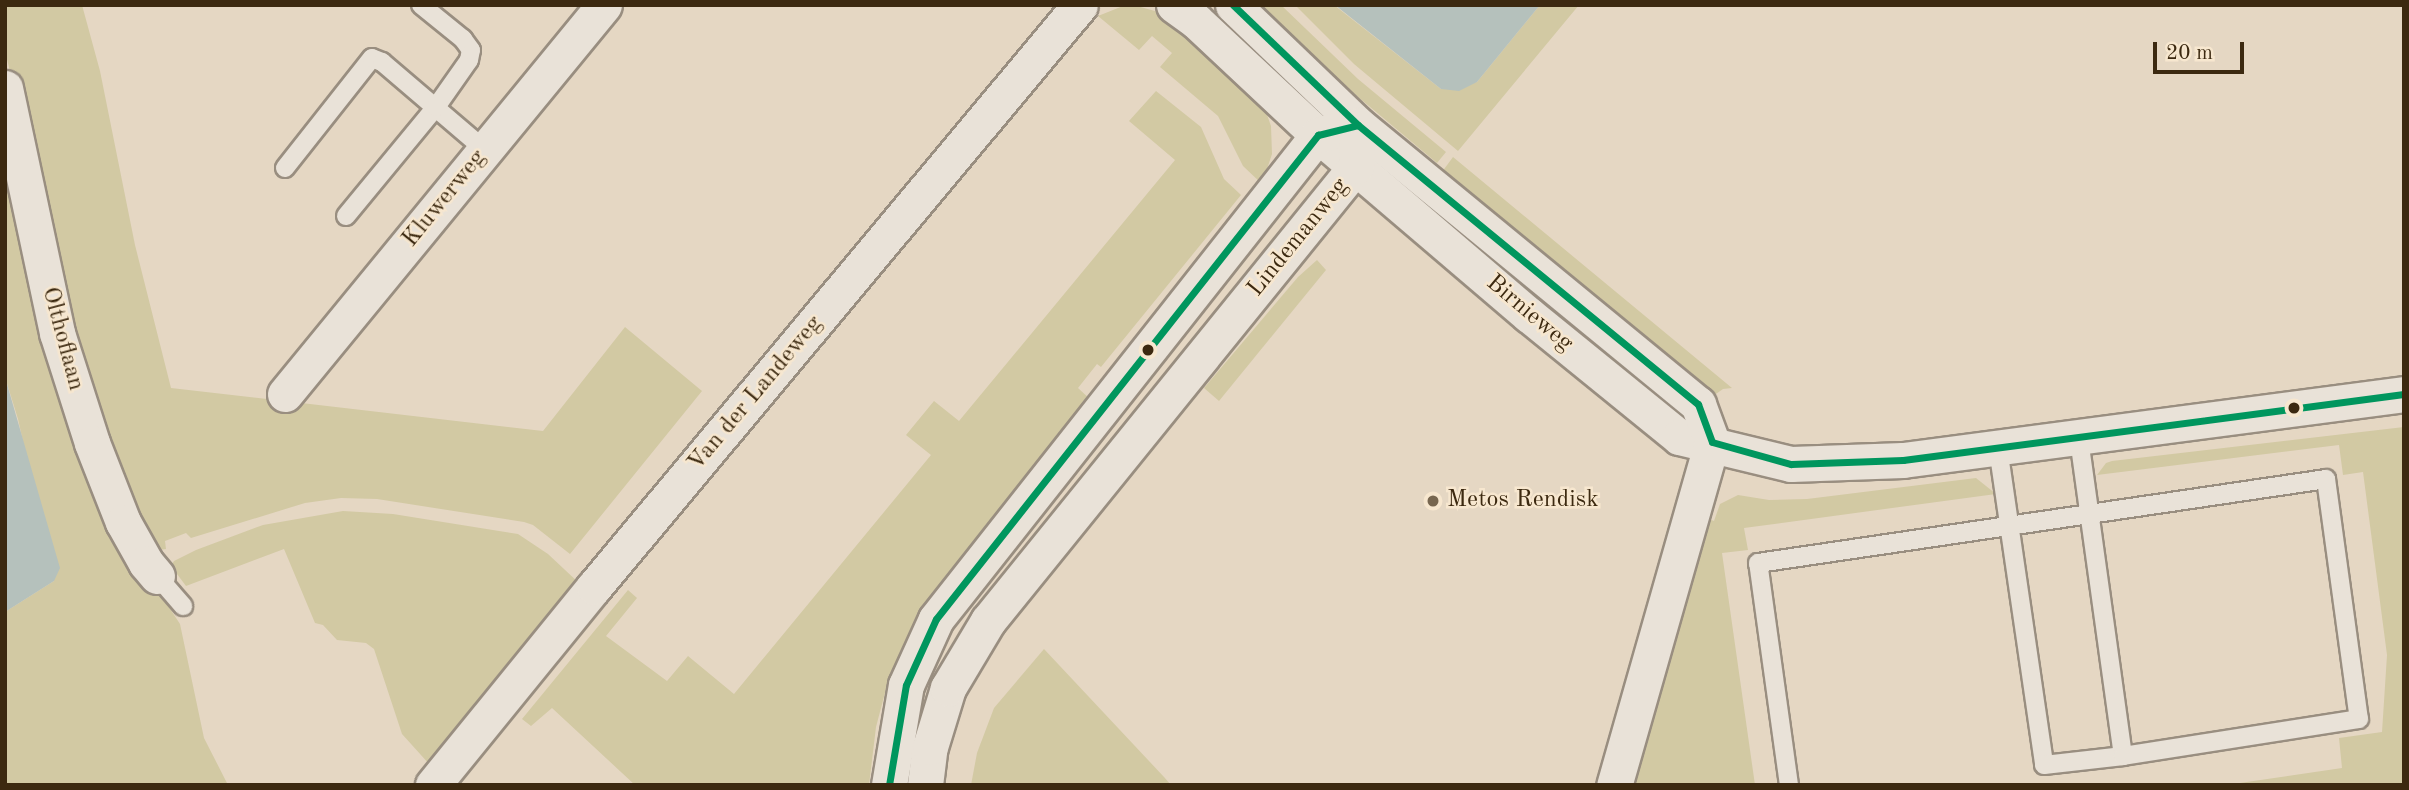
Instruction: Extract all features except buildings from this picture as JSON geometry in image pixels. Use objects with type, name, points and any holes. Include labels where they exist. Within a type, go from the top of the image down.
[{"type":"street","name":"Kluwerweg","points":[[285,394],[604,5]]},
{"type":"street","name":"Van der Landeweg","points":[[433,785],[594,587],[1080,5]]},
{"type":"street","name":"Birnieweg","points":[[1174,5],[1196,21],[1318,135],[1529,315],[1679,437],[1712,442],[1766,458],[1808,465],[1903,460],[2404,394]]},
{"type":"street","name":"Birnieweg","points":[[1233,5],[1358,125],[1698,404],[1712,442]]},
{"type":"street","name":"Olthoflaan","points":[[5,88],[57,333],[92,443],[123,522],[146,563],[157,576]]},
{"type":"street","points":[[1318,135],[1358,125]]},
{"type":"street","name":"Lindemanweg","points":[[925,785],[930,747],[948,688],[988,621],[1356,166],[1358,125]]},
{"type":"street","name":"Lindemanweg","points":[[889,785],[906,685],[936,620],[1318,135]]},
{"type":"street","points":[[1614,785],[1712,442]]},
{"type":"lane","points":[[346,216],[436,107],[469,60],[471,50],[463,39],[421,5]]},
{"type":"lane","points":[[285,168],[372,58],[382,62],[485,150]]},
{"type":"lane","points":[[2079,438],[2123,755]]},
{"type":"lane","points":[[1789,785],[1758,563],[2010,528],[2326,479],[2359,719],[2044,765],[2010,528],[1998,448]]},
{"type":"lane","points":[[157,576],[183,606]]},
{"type":"shaded area","points":[[5,5],[82,5],[100,71],[135,245],[171,388],[543,431],[625,327],[702,391],[570,554],[533,525],[524,522],[377,499],[341,498],[305,503],[191,538],[186,533],[165,541],[166,549],[158,550],[107,468],[5,51]]},
{"type":"shaded area","points":[[1247,5],[1281,5],[1358,79],[1446,152],[1437,163],[1339,81],[1301,43],[1286,31],[1282,34]]},
{"type":"shaded area","points":[[1295,5],[1334,5],[1441,89],[1477,82],[1540,5],[1579,5],[1458,151],[1354,64]]},
{"type":"shaded area","points":[[1335,5],[1540,5],[1477,82],[1459,91],[1441,89]]},
{"type":"shaded area","points":[[1123,6],[1137,6],[1162,13],[1265,109],[1271,126],[1272,154],[1262,184],[1243,166],[1218,116],[1160,67],[1172,53],[1152,36],[1139,50],[1098,16]]},
{"type":"shaded area","points":[[1156,91],[1201,127],[1224,179],[1241,195],[1101,367],[1097,364],[1078,388],[1091,400],[964,553],[918,617],[886,689],[876,727],[869,785],[635,785],[552,708],[531,726],[522,719],[628,590],[637,598],[606,636],[667,681],[688,656],[734,694],[931,455],[906,435],[934,401],[959,421],[1175,160],[1129,121]]},
{"type":"shaded area","points":[[5,108],[24,208],[155,586],[180,624],[204,738],[228,785],[5,785],[5,612],[54,581],[18,419],[5,377]]},
{"type":"shaded area","points":[[1453,157],[1732,388],[1723,389],[1713,396],[1442,172]]},
{"type":"shaded area","points":[[1317,260],[1326,270],[1219,401],[1204,388],[1298,277]]},
{"type":"shaded area","points":[[5,377],[60,568],[54,581],[5,612]]},
{"type":"shaded area","points":[[2404,427],[2404,785],[2226,785],[2342,768],[2339,738],[2382,732],[2387,655],[2363,472],[2343,475],[2339,445],[2097,475],[2106,463],[2112,461]]},
{"type":"shaded area","points":[[1976,478],[1996,494],[1744,528],[1748,550],[1722,553],[1755,785],[1628,785],[1706,518],[1714,521],[1720,504],[1738,495],[1769,500],[1807,499]]},
{"type":"shaded area","points":[[343,511],[393,514],[518,534],[548,554],[580,584],[430,765],[402,734],[374,649],[366,643],[337,640],[323,625],[315,623],[284,549],[186,586],[171,566],[174,561],[196,550],[263,525]]},
{"type":"shaded area","points":[[1044,649],[1171,785],[971,785],[977,753],[994,708]]},
{"type":"transit line","points":[[1233,5],[1358,125],[1698,404],[1712,442],[1791,464],[1903,460],[2404,394]]},
{"type":"transit line","points":[[889,785],[906,685],[936,619],[1318,135],[1358,125]]},
{"type":"place","name":"Metos Rendisk","points":[[1433,501]]}]
